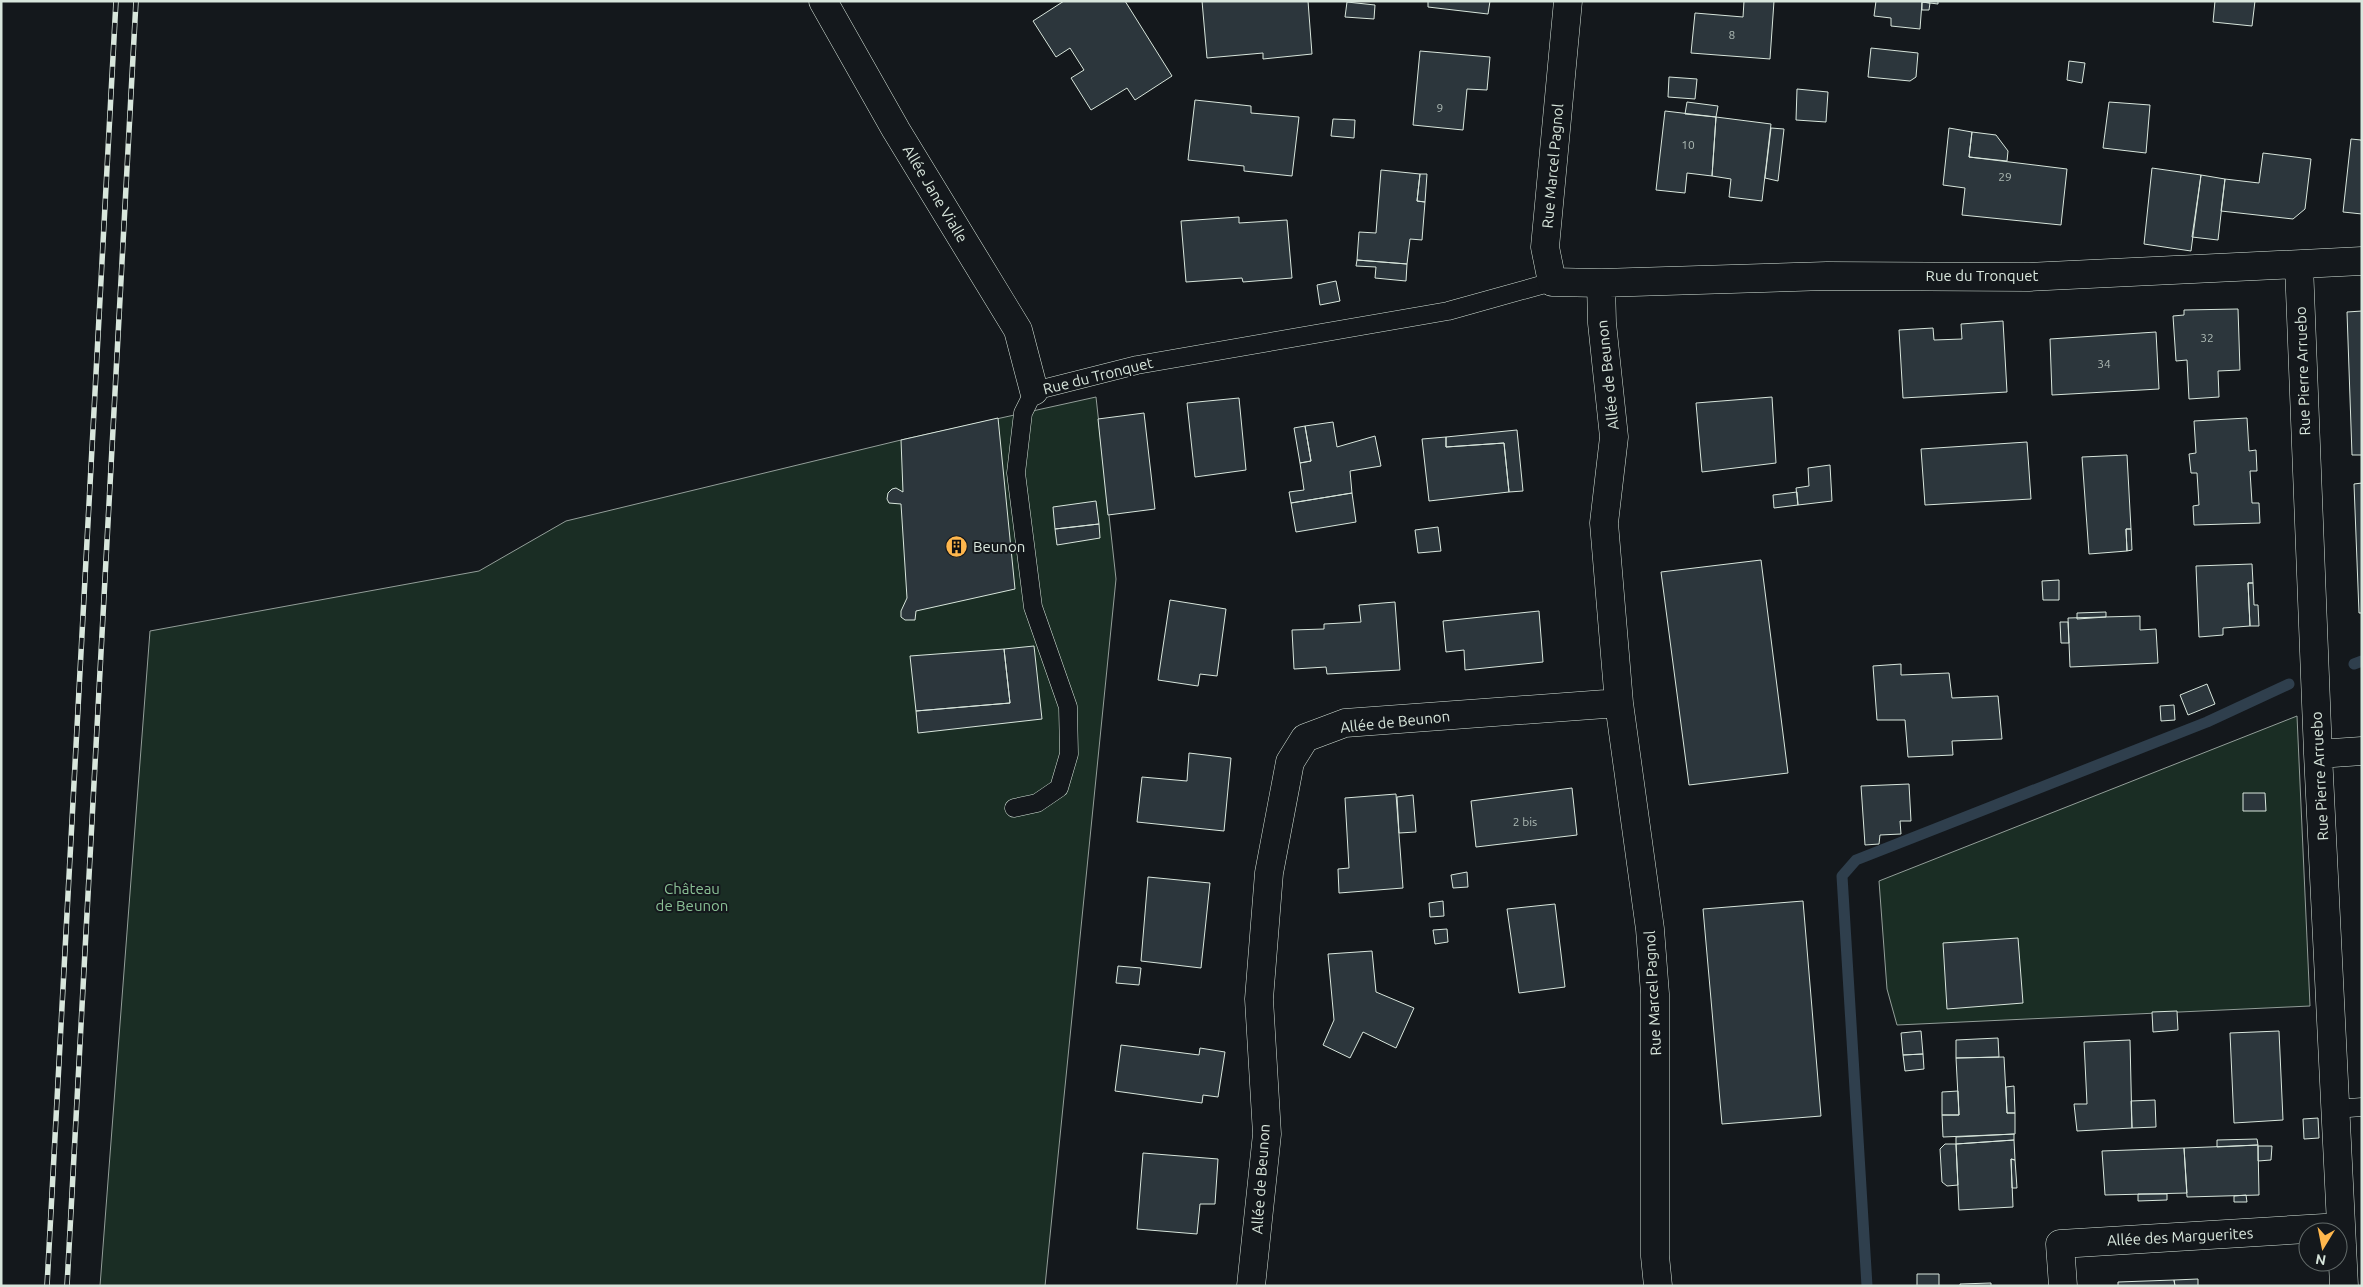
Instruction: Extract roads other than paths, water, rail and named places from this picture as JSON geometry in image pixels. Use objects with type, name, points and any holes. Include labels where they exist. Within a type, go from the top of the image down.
[{"type":"street","name":"Allée Jane Vialle","points":[[823,1],[896,130],[1018,330],[1034,391]]},
{"type":"street","name":"Rue Marcel Pagnol","points":[[1552,282],[1545,247],[1568,1]]},
{"type":"street","name":"Rue du Tronquet","points":[[1601,283],[1827,276],[2029,277],[2362,261]]},
{"type":"street","name":"Rue Pierre Arruebo","points":[[2299,265],[2318,754],[2341,1222]]},
{"type":"street","points":[[1552,282],[1601,283]]},
{"type":"street","name":"Allée de Beunon","points":[[1251,1286],[1266,1134],[1259,1000],[1269,873],[1290,762],[1305,738],[1345,723],[1619,703],[1604,523],[1614,437],[1602,323],[1601,283]]},
{"type":"street","name":"Rue Marcel Pagnol","points":[[1619,703],[1648,911],[1655,994],[1655,1256],[1658,1286]]},
{"type":"street","points":[[2318,754],[2362,751]]},
{"type":"street","name":"Allée des Marguerites","points":[[2063,1286],[2060,1244],[2298,1230]]},
{"type":"street","name":"Rue Pierre Arruebo","points":[[2343,1272],[2344,1286]]},
{"type":"lane","name":"Rue du Tronquet","points":[[1014,808],[1037,803],[1058,788],[1069,754],[1068,706],[1034,607],[1016,473],[1023,413],[1034,391],[1137,365],[1448,311],[1552,282]]},
{"type":"lane","points":[[2335,1108],[2362,1107]]},
{"type":"waterway","points":[[2354,664],[2362,661]]},
{"type":"waterway","points":[[1867,1286],[1842,876],[1856,860],[2207,722],[2289,684]]},
{"type":"railway","points":[[47,1286],[116,1]]},
{"type":"railway","points":[[67,1286],[136,1]]},
{"type":"place","name":"Beunon","points":[[957,547]]},
{"type":"park label","name":"Château de Beunon","points":[[692,898]]}]
